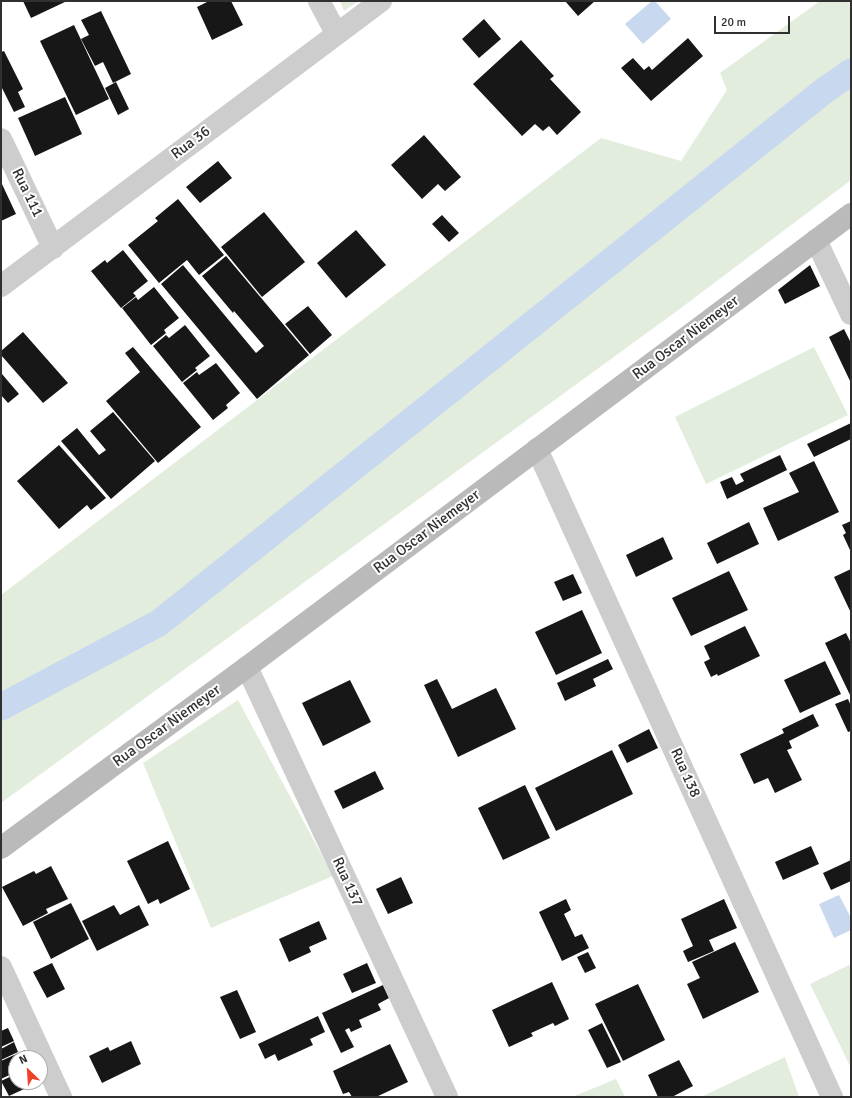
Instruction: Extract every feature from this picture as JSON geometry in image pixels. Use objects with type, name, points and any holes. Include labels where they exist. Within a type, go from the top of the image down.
[{"type":"street","points":[[319,1],[336,34]]},
{"type":"street","name":"Rua 36","points":[[1,286],[382,1]]},
{"type":"street","name":"Rua 111","points":[[1,139],[53,248]]},
{"type":"street","name":"Rua Oscar Niemeyer","points":[[1,848],[247,667],[851,214]]},
{"type":"street","points":[[816,240],[851,314]]},
{"type":"street","name":"Rua 138","points":[[537,449],[832,1097]]},
{"type":"street","name":"Rua 137","points":[[247,667],[447,1097]]},
{"type":"street","points":[[1,967],[61,1097]]},
{"type":"green space","points":[[340,1],[359,1],[344,11]]},
{"type":"green space","points":[[820,1],[851,1],[851,180],[677,311],[1,803],[1,595],[601,138],[681,161],[727,90],[720,73]]},
{"type":"green space","points":[[814,347],[848,415],[706,484],[675,417]]},
{"type":"green space","points":[[238,700],[333,876],[211,928],[143,763]]},
{"type":"green space","points":[[851,964],[851,1068],[810,984]]},
{"type":"green space","points":[[785,1057],[799,1097],[701,1097]]},
{"type":"green space","points":[[616,1079],[625,1097],[572,1097]]},
{"type":"water","points":[[652,1],[655,1],[671,19],[643,44],[625,24]]},
{"type":"water","points":[[839,895],[851,918],[851,930],[834,938],[819,904]]},
{"type":"building","points":[[23,1],[67,1],[31,18]]},
{"type":"building","points":[[209,1],[231,1],[243,25],[212,40],[197,7]]},
{"type":"building","points":[[565,1],[595,1],[578,16]]},
{"type":"building","points":[[101,11],[131,74],[113,83],[103,62],[95,66],[81,39],[89,35],[81,20]]},
{"type":"building","points":[[484,19],[501,39],[479,58],[462,39]]},
{"type":"building","points":[[74,25],[109,99],[76,115],[40,41]]},
{"type":"building","points":[[688,38],[703,56],[651,101],[621,68],[633,58],[644,70],[649,66],[652,70]]},
{"type":"building","points":[[521,40],[554,76],[550,79],[581,112],[557,135],[549,126],[543,131],[535,124],[522,136],[473,84]]},
{"type":"building","points":[[4,51],[23,89],[18,92],[25,107],[14,112],[1,86],[1,52]]},
{"type":"building","points":[[116,82],[129,109],[118,115],[105,88]]},
{"type":"building","points":[[65,97],[82,134],[35,156],[18,118]]},
{"type":"building","points":[[424,135],[461,177],[445,191],[438,184],[422,199],[391,165]]},
{"type":"building","points":[[218,161],[232,178],[200,203],[186,187]]},
{"type":"building","points":[[1,182],[16,214],[1,221]]},
{"type":"building","points":[[178,199],[224,255],[199,275],[187,260],[159,283],[128,245],[158,221],[155,218]]},
{"type":"building","points":[[264,212],[305,262],[262,297],[221,247]]},
{"type":"building","points":[[442,215],[459,233],[449,242],[432,224]]},
{"type":"building","points":[[356,230],[386,265],[346,298],[317,263]]},
{"type":"building","points":[[123,250],[148,281],[133,293],[136,296],[121,308],[91,271],[105,260],[107,263]]},
{"type":"building","points":[[226,256],[309,355],[257,399],[161,284],[183,265],[256,353],[264,346],[234,311],[233,313],[202,276]]},
{"type":"building","points":[[810,265],[820,286],[785,304],[778,290]]},
{"type":"building","points":[[154,287],[179,318],[164,330],[166,333],[151,345],[122,308],[136,297],[138,300]]},
{"type":"building","points":[[308,306],[332,335],[310,354],[285,324]]},
{"type":"building","points":[[185,325],[210,356],[195,368],[197,370],[182,382],[153,346],[166,335],[169,338]]},
{"type":"building","points":[[844,329],[851,343],[851,383],[829,337]]},
{"type":"building","points":[[23,332],[68,383],[43,403],[1,355],[1,351]]},
{"type":"building","points":[[133,347],[201,427],[158,463],[106,401],[140,372],[125,353]]},
{"type":"building","points":[[216,363],[240,393],[226,405],[228,408],[213,420],[183,383],[197,372],[199,375]]},
{"type":"building","points":[[2,374],[19,394],[8,403],[1,395]]},
{"type":"building","points":[[113,412],[155,461],[111,499],[61,441],[77,428],[99,455],[106,450],[90,431]]},
{"type":"building","points":[[851,423],[851,439],[814,457],[807,444]]},
{"type":"building","points":[[59,445],[106,498],[91,510],[87,505],[59,529],[17,481]]},
{"type":"building","points":[[780,455],[787,470],[727,499],[720,482],[732,477],[736,485],[744,481],[740,474]]},
{"type":"building","points":[[814,461],[839,512],[778,541],[763,508],[799,492],[789,473]]},
{"type":"building","points":[[851,521],[850,550],[843,535],[846,533],[842,525]]},
{"type":"building","points":[[749,522],[759,544],[717,564],[707,543]]},
{"type":"building","points":[[663,537],[673,559],[636,577],[626,555]]},
{"type":"building","points":[[851,569],[851,613],[834,577]]},
{"type":"building","points":[[729,571],[748,610],[691,636],[672,598]]},
{"type":"building","points":[[573,574],[582,593],[563,601],[554,582]]},
{"type":"building","points":[[582,610],[602,653],[556,675],[535,632]]},
{"type":"building","points":[[745,626],[760,656],[718,676],[717,674],[711,677],[704,662],[710,659],[704,646]]},
{"type":"building","points":[[846,633],[851,643],[851,697],[825,643]]},
{"type":"building","points":[[608,659],[613,669],[593,679],[596,686],[565,701],[557,683]]},
{"type":"building","points":[[825,661],[841,694],[800,713],[784,680]]},
{"type":"building","points":[[437,679],[452,709],[496,688],[516,729],[458,757],[424,685]]},
{"type":"building","points":[[350,680],[371,722],[323,746],[302,703]]},
{"type":"building","points":[[848,699],[851,706],[851,731],[848,732],[835,704]]},
{"type":"building","points":[[813,714],[819,726],[789,741],[792,748],[787,750],[802,780],[775,793],[768,778],[754,784],[740,754],[784,733],[782,729]]},
{"type":"building","points":[[649,729],[658,748],[627,763],[618,745]]},
{"type":"building","points":[[612,750],[633,794],[556,831],[535,788]]},
{"type":"building","points":[[375,771],[384,789],[343,809],[334,791]]},
{"type":"building","points":[[525,785],[550,838],[503,860],[478,808]]},
{"type":"building","points":[[168,841],[190,889],[160,904],[158,899],[148,904],[127,861]]},
{"type":"building","points":[[811,846],[819,864],[783,880],[775,862]]},
{"type":"building","points":[[851,860],[851,881],[831,890],[823,873]]},
{"type":"building","points":[[51,866],[68,899],[46,909],[48,913],[23,926],[2,887],[34,871],[36,874]]},
{"type":"building","points":[[401,877],[413,903],[388,914],[376,889]]},
{"type":"building","points":[[566,899],[571,910],[564,914],[575,937],[582,934],[589,948],[562,961],[539,912]]},
{"type":"building","points":[[724,899],[737,928],[709,940],[714,951],[688,962],[683,951],[693,946],[681,919]]},
{"type":"building","points":[[71,903],[89,939],[51,959],[33,922]]},
{"type":"building","points":[[114,905],[120,915],[139,905],[149,925],[97,951],[82,921]]},
{"type":"building","points":[[319,921],[327,939],[309,947],[311,952],[289,962],[279,939]]},
{"type":"building","points":[[735,942],[759,992],[703,1019],[687,984],[700,978],[692,962]]},
{"type":"building","points":[[588,952],[596,968],[585,973],[577,957]]},
{"type":"building","points":[[52,963],[65,989],[47,998],[33,972]]},
{"type":"building","points":[[367,963],[376,983],[352,993],[343,974]]},
{"type":"building","points":[[552,982],[569,1019],[555,1026],[553,1023],[531,1033],[533,1036],[509,1047],[492,1010]]},
{"type":"building","points":[[638,984],[665,1040],[623,1061],[595,1004]]},
{"type":"building","points":[[383,985],[389,998],[378,1004],[381,1010],[359,1020],[362,1027],[351,1032],[349,1028],[345,1030],[354,1047],[341,1053],[322,1013]]},
{"type":"building","points":[[237,990],[256,1032],[240,1039],[220,997]]},
{"type":"building","points":[[318,1016],[325,1032],[310,1039],[313,1045],[278,1061],[275,1054],[265,1059],[258,1044]]},
{"type":"building","points":[[602,1023],[621,1062],[607,1068],[588,1030]]},
{"type":"building","points":[[8,1028],[14,1041],[1,1047],[1,1031]]},
{"type":"building","points":[[131,1041],[141,1064],[102,1083],[89,1056],[108,1047],[110,1051]]},
{"type":"building","points":[[14,1042],[17,1050],[8,1050],[8,1057],[1,1060],[1,1049]]},
{"type":"building","points":[[390,1044],[408,1082],[376,1097],[352,1097],[349,1092],[343,1094],[333,1071]]},
{"type":"building","points":[[8,1058],[8,1076],[1,1079],[1,1061]]},
{"type":"building","points":[[679,1060],[693,1086],[672,1097],[658,1097],[648,1075]]},
{"type":"building","points":[[8,1078],[8,1090],[22,1090],[9,1096],[1,1081]]},
{"type":"waterway","points":[[1,707],[159,623],[825,90],[851,72]]}]
